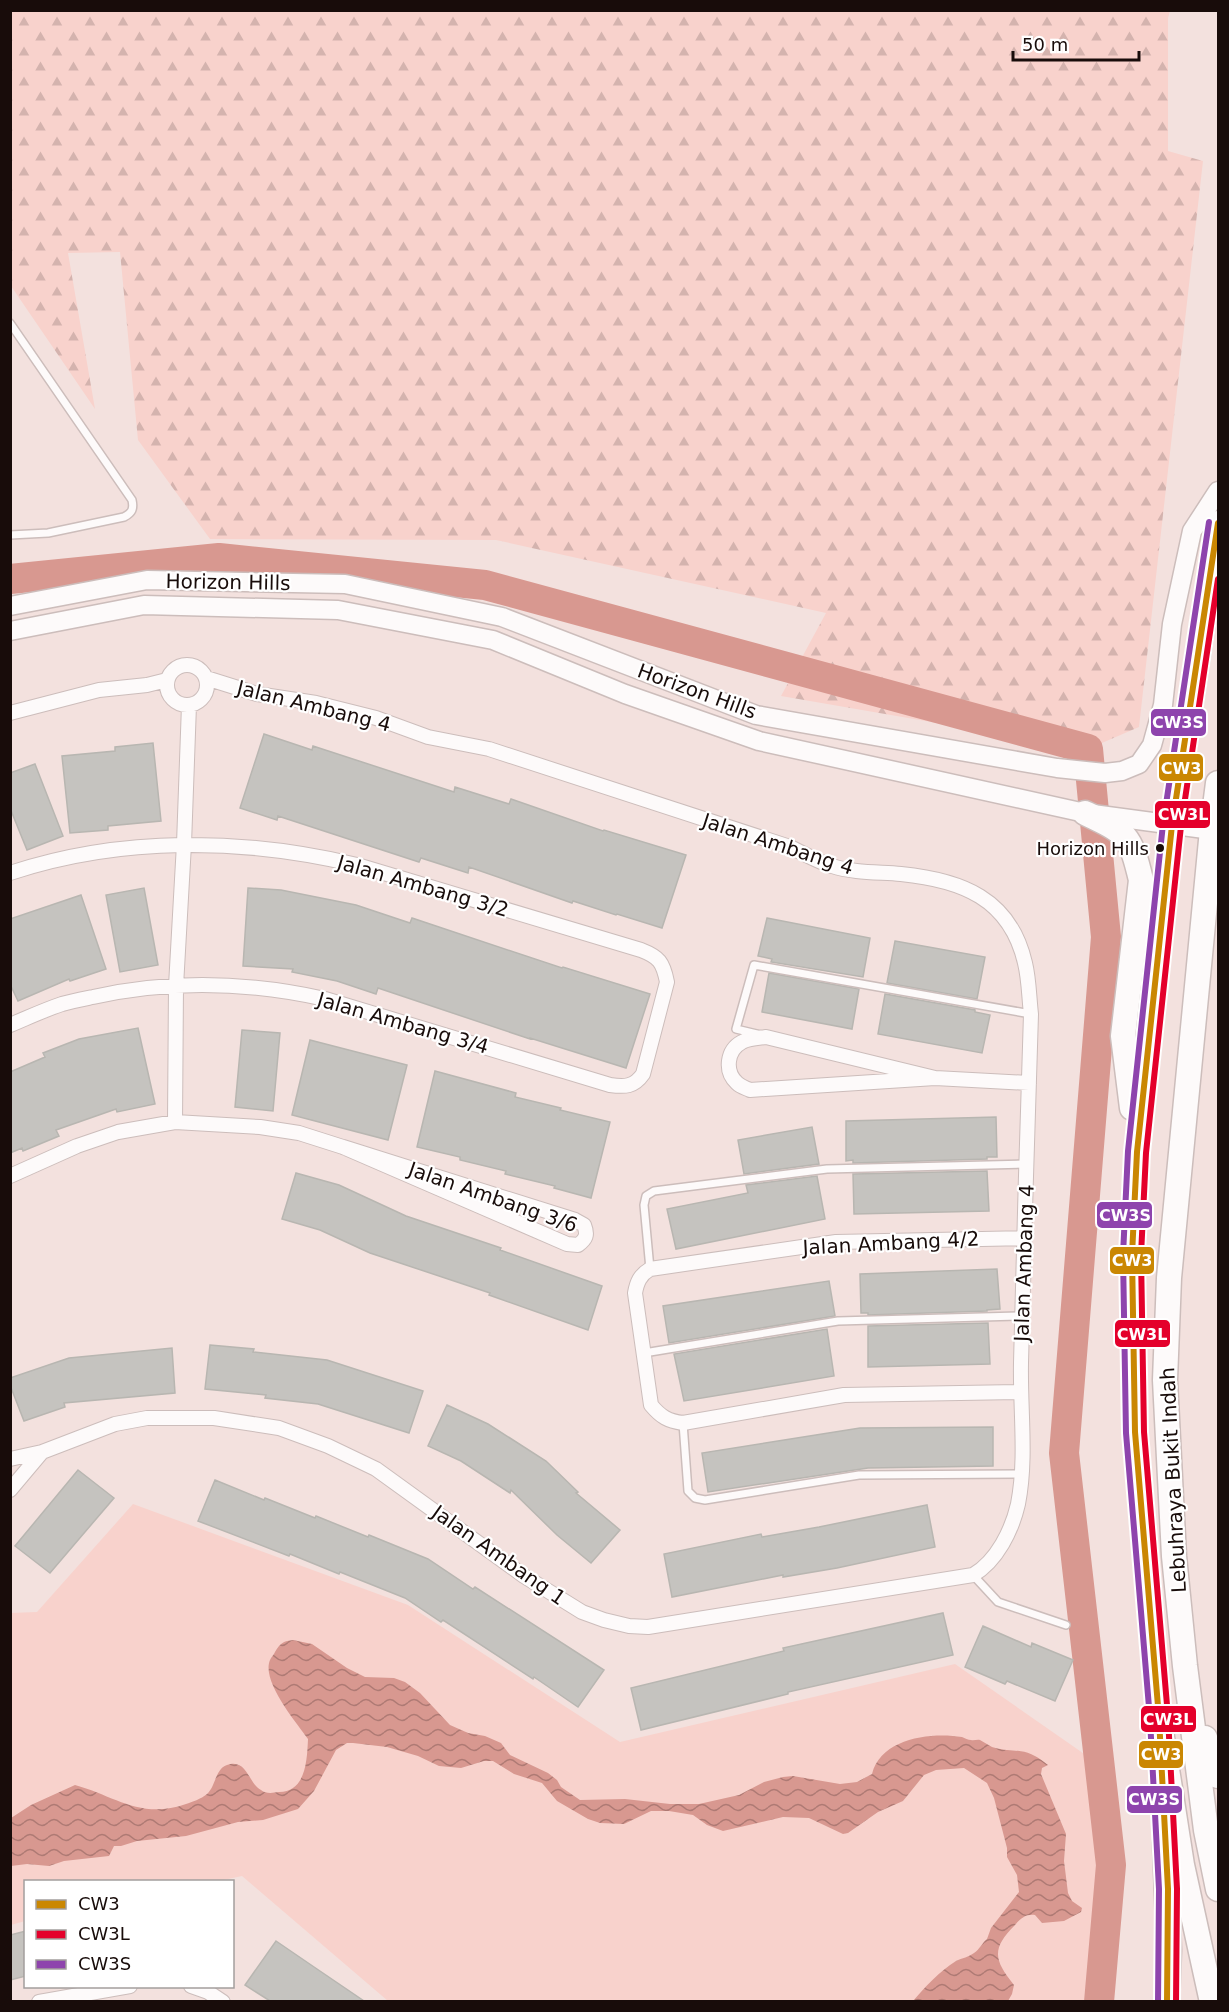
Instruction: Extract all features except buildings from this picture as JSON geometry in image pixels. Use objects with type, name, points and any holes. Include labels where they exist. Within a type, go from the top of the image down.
[{"type":"highway","name":"Lebuhraya Bukit Indah","points":[[1212,2001],[1182,1865],[1159,1718],[1135,1432],[1132,1255],[1137,1152],[1172,825],[1218,523]]},
{"type":"highway","name":"Lebuhraya Bukit Indah","points":[[1218,783],[1169,1278],[1165,1380],[1174,1556],[1185,1666],[1206,1830],[1218,1889]]},
{"type":"highway","points":[[1085,813],[1114,827],[1127,838],[1135,855],[1141,880],[1123,1036],[1137,1152]]},
{"type":"highway","points":[[1185,1666],[1200,1723],[1218,1776]]},
{"type":"highway","points":[[1159,1718],[1168,1888],[1167,2001]]},
{"type":"street","name":"Horizon Hills","points":[[10,606],[147,580],[345,584],[502,617],[756,715],[1057,768],[1105,773],[1122,771],[1139,764],[1152,745],[1163,705],[1172,624],[1192,531],[1218,491]]},
{"type":"street","name":"Horizon Hills","points":[[10,631],[144,605],[339,610],[493,640],[625,694],[759,741],[1085,813],[1212,830]]},
{"type":"street","points":[[186,665],[198,669],[206,678],[204,696],[200,701],[189,705],[177,703],[168,693],[167,680],[174,669],[186,665]]},
{"type":"street","name":"Jalan Ambang 4","points":[[206,678],[257,694],[336,708],[376,718],[428,737],[489,749],[790,847],[831,866],[864,872],[901,874],[942,881],[969,889],[992,904],[1010,924],[1025,963],[1031,1014],[1020,1392],[1022,1474],[1017,1505],[1009,1530],[985,1568],[973,1575]]},
{"type":"street","points":[[10,713],[99,690],[147,685],[167,680]]},
{"type":"street","points":[[175,1122],[176,986],[189,705]]},
{"type":"street","name":"Jalan Ambang 3/2","points":[[10,873],[101,850],[184,844],[271,849],[336,860],[630,946],[656,956],[664,968],[667,982],[643,1074],[638,1082],[625,1087]]},
{"type":"street","name":"Jalan Ambang 3/4","points":[[10,1025],[63,1004],[121,991],[176,986],[243,986],[287,990],[325,999],[610,1085],[625,1087]]},
{"type":"street","points":[[935,1078],[766,1037],[744,1040],[734,1047],[729,1059],[730,1074],[738,1085],[750,1090],[935,1078],[1029,1083]]},
{"type":"street","name":"Jalan Ambang 3/6","points":[[10,1176],[77,1146],[118,1132],[175,1122],[260,1127],[299,1133],[575,1220],[584,1225],[587,1232],[585,1240],[578,1245],[567,1244],[343,1148]]},
{"type":"street","name":"Jalan Ambang 4/2","points":[[650,1269],[836,1242],[1025,1238]]},
{"type":"street","points":[[650,1269],[643,1273],[635,1293],[651,1405],[659,1415],[669,1421],[683,1423],[844,1395],[1020,1392]]},
{"type":"street","name":"Jalan Ambang 1","points":[[10,1459],[42,1452],[116,1424],[147,1418],[214,1418],[279,1428],[328,1446],[376,1469],[524,1576],[572,1606],[604,1620],[629,1626],[669,1625],[973,1575]]},
{"type":"street","name":"Jalan Ambang 1","points":[[10,1490],[42,1452]]},
{"type":"street","points":[[39,2001],[118,1988]]},
{"type":"street","points":[[196,1992],[223,2001]]},
{"type":"lane","points":[[10,323],[132,500],[134,507],[131,514],[124,517],[48,533],[10,535]]},
{"type":"lane","points":[[766,1037],[736,1029],[754,965],[1031,1014]]},
{"type":"lane","points":[[650,1269],[644,1204],[646,1196],[654,1191],[827,1169],[1027,1164]]},
{"type":"lane","points":[[643,1353],[838,1321],[1022,1316]]},
{"type":"lane","points":[[683,1423],[688,1491],[695,1498],[705,1500],[859,1475],[1022,1474]]},
{"type":"lane","points":[[973,1575],[998,1602],[1066,1625]]},
{"type":"green space","points":[[10,11],[1170,11],[1168,18],[1168,151],[1203,161],[1139,727],[1088,749],[781,696],[826,613],[496,540],[210,539],[138,440],[120,252],[68,253],[95,409],[11,286]]},
{"type":"green space","points":[[133,1504],[408,1605],[620,1742],[955,1664],[1090,1758],[1105,1880],[1106,1940],[1099,2001],[388,2001],[242,1876],[223,1880],[24,1880],[24,1921],[11,1925],[10,1613],[37,1612]]},
{"type":"water","points":[[293,1640],[312,1644],[347,1668],[365,1677],[394,1678],[405,1682],[420,1693],[450,1725],[501,1743],[510,1755],[548,1773],[557,1780],[561,1787],[580,1800],[625,1799],[670,1804],[699,1804],[739,1795],[764,1782],[783,1777],[793,1776],[840,1784],[857,1782],[872,1774],[877,1762],[896,1745],[922,1737],[962,1737],[980,1740],[992,1747],[1032,1754],[1048,1765],[1042,1768],[1041,1774],[1066,1834],[1064,1861],[1068,1893],[1072,1901],[1082,1908],[1081,1912],[1064,1921],[1042,1923],[1035,1915],[1026,1916],[1007,1933],[998,1955],[1002,1968],[1014,1985],[1008,2001],[913,2001],[944,1970],[978,1950],[987,1939],[991,1928],[1019,1892],[1017,1875],[1007,1857],[1007,1848],[994,1798],[987,1783],[964,1768],[936,1770],[924,1775],[903,1801],[878,1812],[848,1833],[843,1834],[809,1818],[783,1817],[723,1831],[707,1825],[693,1815],[669,1811],[651,1811],[624,1824],[600,1823],[588,1819],[557,1801],[542,1783],[514,1774],[493,1761],[484,1761],[461,1768],[439,1766],[418,1756],[387,1747],[347,1743],[336,1750],[314,1791],[298,1809],[263,1820],[238,1822],[186,1836],[114,1846],[109,1856],[64,1861],[49,1866],[27,1864],[11,1866],[11,1818],[31,1805],[75,1785],[129,1805],[155,1809],[188,1803],[207,1794],[220,1770],[227,1765],[239,1765],[257,1787],[265,1792],[288,1791],[295,1787],[306,1765],[308,1739],[281,1701],[270,1679],[269,1669],[270,1659],[279,1646]]},
{"type":"waterway","points":[[10,579],[219,558],[485,585],[1088,749],[1106,937],[1064,1453],[1111,1865],[1099,2002]]},
{"type":"transit line","name":"CW3S","points":[[1158,2002],[1159,1889],[1150,1719],[1126,1433],[1123,1255],[1128,1151],[1163,824],[1209,522]]},
{"type":"transit line","name":"CW3","points":[[1167,2002],[1168,1889],[1159,1718],[1135,1432],[1132,1255],[1137,1152],[1172,825],[1218,523]]},
{"type":"transit line","name":"CW3L","points":[[1176,2002],[1177,1889],[1168,1717],[1144,1432],[1141,1255],[1146,1153],[1181,826],[1218,579]]},
{"type":"place","name":"Horizon Hills","points":[[1160,848]]}]
